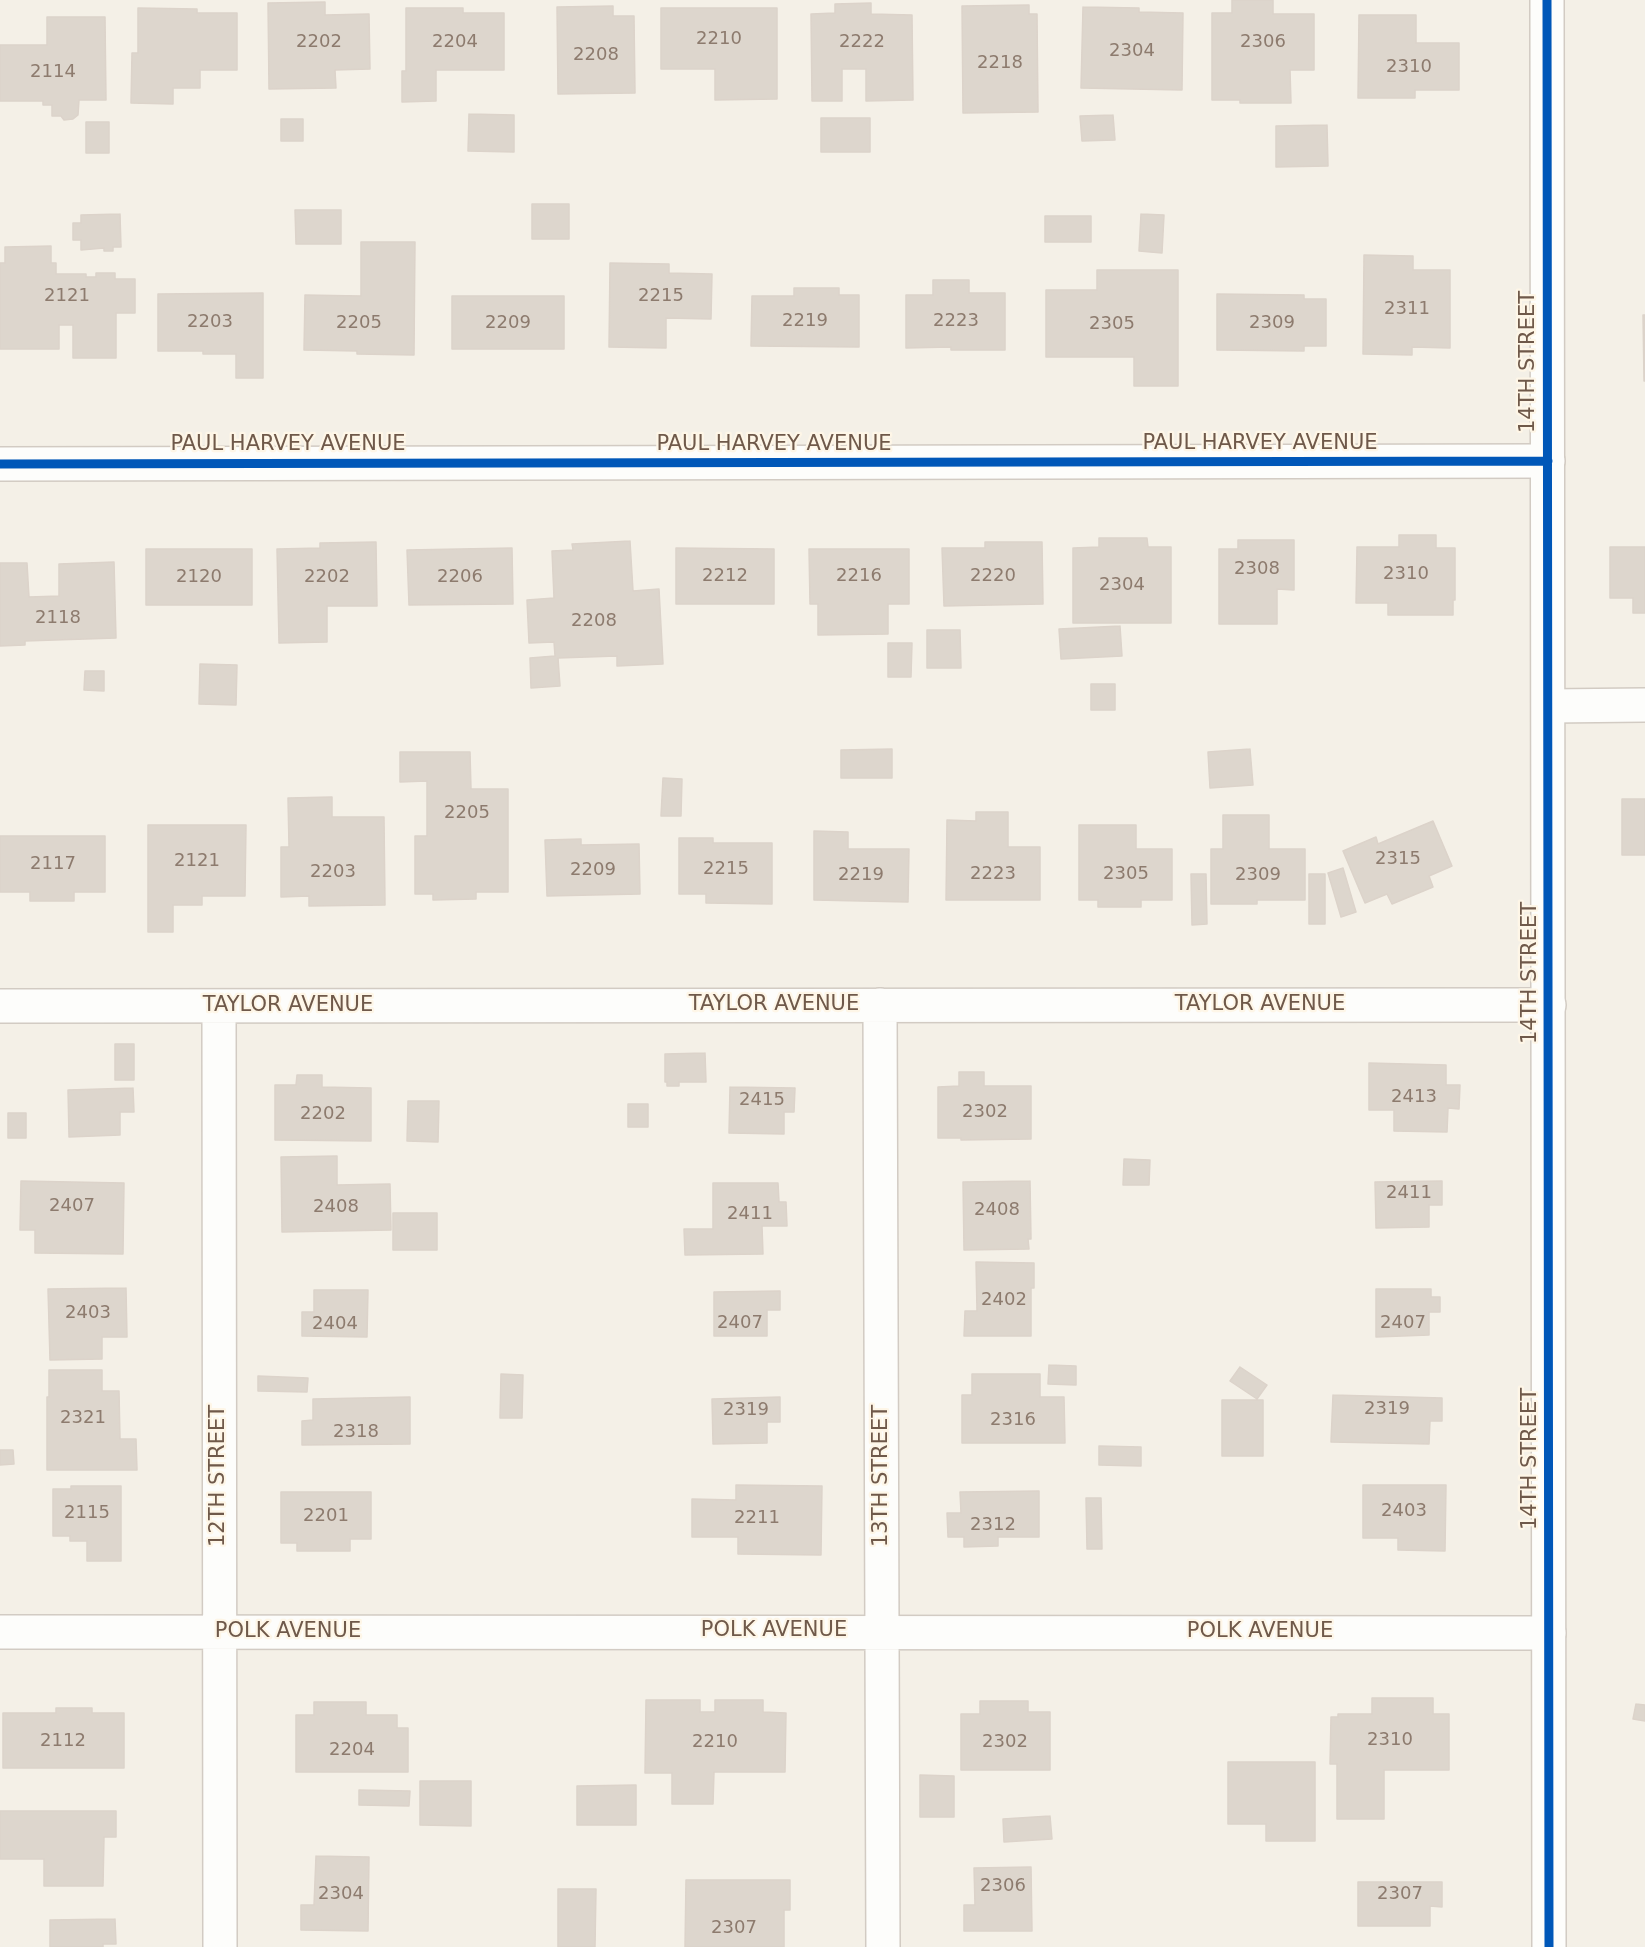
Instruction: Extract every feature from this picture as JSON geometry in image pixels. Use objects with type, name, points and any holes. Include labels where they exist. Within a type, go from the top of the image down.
[{"type":"street","name":"14TH STREET","points":[[1547,0],[1549,1947]]},
{"type":"street","name":"PAUL HARVEY AVENUE","points":[[0,464],[1548,461]]},
{"type":"street","points":[[1549,706],[1645,705]]},
{"type":"street","name":"13TH STREET","points":[[880,1005],[883,1947]]},
{"type":"street","name":"TAYLOR AVENUE","points":[[0,1006],[1549,1005]]},
{"type":"street","name":"12TH STREET","points":[[219,1006],[220,1947]]},
{"type":"street","name":"POLK AVENUE","points":[[0,1632],[1549,1633]]},
{"type":"building","points":[[1232,0],[1273,0],[1273,14],[1314,14],[1314,70],[1290,70],[1291,103],[1240,103],[1240,100],[1212,100],[1212,13],[1232,13]]},
{"type":"building","points":[[325,2],[325,15],[369,14],[370,69],[335,70],[336,88],[269,89],[268,3]]},
{"type":"building","points":[[871,3],[871,14],[912,15],[913,100],[866,101],[866,69],[842,69],[842,101],[812,101],[811,14],[835,13],[835,4]]},
{"type":"building","points":[[1029,5],[1029,14],[1037,14],[1038,112],[963,113],[962,6]]},
{"type":"building","points":[[613,6],[613,16],[634,16],[635,93],[558,94],[557,7]]},
{"type":"building","points":[[1083,7],[1139,8],[1139,12],[1183,13],[1182,90],[1081,88]]},
{"type":"building","points":[[138,8],[197,9],[197,13],[237,13],[237,70],[200,70],[200,88],[173,88],[173,104],[131,103],[132,53],[138,53]]},
{"type":"building","points":[[406,8],[463,8],[463,13],[504,13],[504,70],[436,70],[436,101],[402,102],[402,71],[406,71]]},
{"type":"building","points":[[661,8],[777,8],[777,99],[715,100],[715,69],[661,69]]},
{"type":"building","points":[[1359,15],[1416,15],[1416,43],[1459,43],[1459,90],[1415,90],[1415,98],[1358,98]]},
{"type":"building","points":[[47,17],[105,17],[106,100],[79,100],[78,115],[73,119],[64,120],[61,116],[52,116],[52,105],[43,105],[43,101],[0,101],[0,45],[47,45]]},
{"type":"building","points":[[469,114],[514,115],[514,152],[468,151]]},
{"type":"building","points":[[1113,115],[1115,140],[1082,141],[1080,116]]},
{"type":"building","points":[[821,118],[870,118],[870,152],[821,152]]},
{"type":"building","points":[[281,119],[303,119],[303,141],[281,141]]},
{"type":"building","points":[[86,122],[109,122],[109,153],[86,153]]},
{"type":"building","points":[[1327,125],[1328,166],[1276,167],[1276,126]]},
{"type":"building","points":[[532,204],[569,204],[569,239],[532,239]]},
{"type":"building","points":[[295,210],[341,210],[341,244],[296,244]]},
{"type":"building","points":[[120,214],[121,247],[113,247],[113,251],[104,251],[104,248],[81,250],[81,240],[73,240],[73,223],[81,223],[81,215]]},
{"type":"building","points":[[1141,214],[1164,215],[1162,253],[1139,251]]},
{"type":"building","points":[[1045,216],[1091,216],[1091,242],[1045,242]]},
{"type":"building","points":[[361,242],[415,242],[414,355],[304,350],[305,295],[361,296]]},
{"type":"building","points":[[51,246],[51,263],[56,263],[56,274],[86,274],[86,277],[96,277],[96,273],[115,273],[115,279],[135,279],[135,313],[116,313],[116,358],[73,358],[73,325],[59,325],[59,349],[0,349],[0,263],[5,263],[5,247]]},
{"type":"building","points":[[1364,255],[1413,256],[1413,270],[1450,270],[1450,348],[1412,347],[1412,355],[1363,354]]},
{"type":"building","points":[[610,263],[669,264],[669,273],[712,274],[711,319],[666,318],[666,348],[609,347]]},
{"type":"building","points":[[1097,270],[1178,270],[1178,386],[1134,386],[1134,357],[1046,357],[1046,290],[1097,290]]},
{"type":"building","points":[[933,280],[969,280],[969,293],[1005,293],[1005,350],[951,350],[951,347],[906,348],[906,295],[933,295]]},
{"type":"building","points":[[794,288],[839,288],[839,295],[859,295],[859,347],[751,346],[752,296],[794,296]]},
{"type":"building","points":[[263,293],[263,378],[236,378],[236,354],[158,351],[158,294]]},
{"type":"building","points":[[1217,294],[1304,295],[1304,299],[1326,299],[1326,346],[1304,346],[1304,351],[1217,350]]},
{"type":"building","points":[[452,296],[564,296],[564,349],[452,349]]},
{"type":"building","points":[[1643,315],[1645,315],[1645,381],[1644,381]]},
{"type":"building","points":[[1399,535],[1436,535],[1436,548],[1455,548],[1453,615],[1388,615],[1388,603],[1356,603],[1357,547],[1399,547]]},
{"type":"building","points":[[1099,538],[1147,538],[1148,547],[1171,547],[1171,623],[1073,623],[1073,548],[1099,547]]},
{"type":"building","points":[[1238,540],[1294,540],[1294,590],[1277,589],[1277,624],[1219,624],[1219,549],[1238,549]]},
{"type":"building","points":[[630,541],[633,591],[659,589],[663,664],[617,666],[617,656],[558,658],[560,686],[531,688],[530,658],[555,656],[554,642],[529,643],[527,600],[554,598],[552,551],[573,550],[572,544]]},
{"type":"building","points":[[376,542],[377,606],[327,606],[327,642],[279,643],[277,549],[320,548],[320,543]]},
{"type":"building","points":[[985,542],[1042,542],[1043,604],[944,606],[942,548],[985,548]]},
{"type":"building","points":[[1610,547],[1645,547],[1645,613],[1633,613],[1633,598],[1610,598]]},
{"type":"building","points":[[512,548],[513,604],[409,605],[407,550]]},
{"type":"building","points":[[676,548],[774,549],[774,604],[676,604]]},
{"type":"building","points":[[146,549],[252,549],[252,605],[146,605]]},
{"type":"building","points":[[809,549],[909,549],[909,604],[888,604],[888,634],[818,635],[818,604],[810,604]]},
{"type":"building","points":[[114,562],[116,638],[25,641],[25,645],[0,646],[0,563],[27,563],[29,597],[59,596],[59,564]]},
{"type":"building","points":[[1120,626],[1122,656],[1061,659],[1059,629]]},
{"type":"building","points":[[927,630],[960,630],[961,668],[927,668]]},
{"type":"building","points":[[888,643],[912,643],[911,677],[888,677]]},
{"type":"building","points":[[200,664],[237,665],[236,705],[199,704]]},
{"type":"building","points":[[85,671],[104,671],[104,691],[84,690]]},
{"type":"building","points":[[1091,684],[1115,684],[1115,710],[1091,710]]},
{"type":"building","points":[[892,749],[892,778],[841,778],[841,750]]},
{"type":"building","points":[[1250,749],[1253,785],[1210,788],[1208,752]]},
{"type":"building","points":[[400,752],[470,752],[471,789],[508,789],[508,892],[476,892],[476,899],[433,900],[433,894],[415,894],[415,836],[427,836],[427,781],[400,782]]},
{"type":"building","points":[[663,778],[682,779],[681,816],[661,816]]},
{"type":"building","points":[[332,797],[332,817],[384,817],[385,905],[309,906],[309,896],[281,897],[281,847],[289,847],[288,798]]},
{"type":"building","points":[[1622,799],[1645,799],[1645,855],[1622,855]]},
{"type":"building","points":[[976,812],[1008,812],[1008,847],[1040,847],[1040,900],[946,900],[947,820],[976,821]]},
{"type":"building","points":[[1223,815],[1269,815],[1269,849],[1305,849],[1305,900],[1257,900],[1257,904],[1211,904],[1211,849],[1223,849]]},
{"type":"building","points":[[1433,821],[1452,866],[1429,876],[1433,887],[1392,904],[1387,894],[1365,903],[1343,851],[1376,837],[1378,844]]},
{"type":"building","points":[[148,825],[246,825],[245,896],[202,896],[202,905],[173,905],[173,932],[148,932]]},
{"type":"building","points":[[1079,825],[1136,825],[1136,849],[1172,849],[1172,900],[1141,900],[1141,907],[1098,907],[1098,900],[1079,900]]},
{"type":"building","points":[[814,831],[848,832],[848,849],[909,849],[908,902],[814,900]]},
{"type":"building","points":[[0,836],[105,836],[105,892],[74,892],[74,901],[30,901],[30,892],[0,892]]},
{"type":"building","points":[[679,838],[713,838],[713,843],[772,843],[772,904],[706,903],[706,894],[679,894]]},
{"type":"building","points":[[581,839],[581,845],[639,844],[640,894],[547,896],[545,840]]},
{"type":"building","points":[[1343,868],[1356,912],[1341,917],[1328,873]]},
{"type":"building","points":[[1191,874],[1206,874],[1207,924],[1192,925]]},
{"type":"building","points":[[1309,874],[1325,874],[1325,924],[1309,924]]},
{"type":"building","points":[[115,1044],[134,1044],[134,1080],[115,1080]]},
{"type":"building","points":[[705,1053],[706,1082],[679,1082],[679,1086],[667,1086],[665,1054]]},
{"type":"building","points":[[1369,1063],[1446,1065],[1446,1085],[1460,1085],[1459,1109],[1448,1108],[1447,1132],[1394,1131],[1394,1110],[1369,1110]]},
{"type":"building","points":[[959,1072],[984,1072],[984,1086],[1031,1086],[1031,1139],[938,1138],[938,1087],[959,1086]]},
{"type":"building","points":[[297,1075],[322,1075],[322,1087],[371,1088],[371,1141],[275,1140],[275,1085],[296,1085]]},
{"type":"building","points":[[730,1087],[795,1088],[794,1112],[784,1112],[784,1134],[729,1133]]},
{"type":"building","points":[[133,1088],[134,1112],[120,1112],[120,1135],[69,1137],[68,1090]]},
{"type":"building","points":[[408,1101],[439,1101],[438,1142],[407,1141]]},
{"type":"building","points":[[628,1104],[648,1104],[648,1127],[628,1127]]},
{"type":"building","points":[[8,1113],[26,1113],[26,1138],[8,1138]]},
{"type":"building","points":[[337,1156],[337,1185],[390,1184],[391,1230],[282,1232],[281,1157]]},
{"type":"building","points":[[1124,1159],[1150,1160],[1149,1185],[1123,1185]]},
{"type":"building","points":[[21,1181],[124,1183],[123,1254],[35,1253],[35,1230],[20,1230]]},
{"type":"building","points":[[1030,1181],[1031,1239],[1028,1239],[1029,1249],[964,1250],[963,1182]]},
{"type":"building","points":[[1442,1181],[1442,1205],[1429,1205],[1429,1227],[1376,1228],[1375,1182]]},
{"type":"building","points":[[713,1183],[778,1183],[779,1202],[786,1202],[787,1226],[762,1226],[763,1254],[685,1255],[684,1229],[713,1229]]},
{"type":"building","points":[[393,1213],[437,1213],[437,1250],[393,1250]]},
{"type":"building","points":[[976,1262],[1034,1263],[1034,1288],[1031,1288],[1031,1336],[964,1336],[965,1311],[977,1311]]},
{"type":"building","points":[[126,1288],[127,1337],[102,1337],[102,1359],[50,1360],[48,1289]]},
{"type":"building","points":[[1376,1289],[1431,1289],[1431,1297],[1440,1297],[1440,1312],[1429,1312],[1429,1335],[1376,1337]]},
{"type":"building","points":[[314,1290],[368,1290],[367,1337],[302,1336],[302,1312],[314,1312]]},
{"type":"building","points":[[780,1291],[780,1310],[767,1310],[767,1336],[714,1336],[714,1292]]},
{"type":"building","points":[[1049,1365],[1076,1366],[1076,1385],[1048,1384]]},
{"type":"building","points":[[1240,1367],[1267,1385],[1257,1399],[1230,1381]]},
{"type":"building","points":[[49,1370],[102,1370],[102,1391],[119,1391],[120,1439],[136,1439],[137,1470],[47,1470]]},
{"type":"building","points":[[501,1374],[523,1375],[522,1418],[500,1418]]},
{"type":"building","points":[[972,1374],[1040,1374],[1040,1397],[1064,1397],[1065,1443],[962,1443],[962,1395],[972,1395]]},
{"type":"building","points":[[258,1376],[308,1378],[307,1392],[258,1391]]},
{"type":"building","points":[[1333,1395],[1442,1398],[1442,1421],[1430,1421],[1429,1444],[1331,1442]]},
{"type":"building","points":[[410,1397],[410,1444],[302,1445],[302,1421],[313,1420],[313,1399]]},
{"type":"building","points":[[780,1397],[780,1422],[767,1422],[767,1443],[713,1444],[712,1399]]},
{"type":"building","points":[[1222,1400],[1263,1400],[1263,1456],[1222,1456]]},
{"type":"building","points":[[1099,1446],[1141,1447],[1141,1466],[1099,1465]]},
{"type":"building","points":[[0,1450],[13,1450],[14,1464],[0,1465]]},
{"type":"building","points":[[736,1485],[822,1486],[821,1555],[738,1554],[738,1537],[692,1537],[692,1499],[736,1500]]},
{"type":"building","points":[[1363,1485],[1446,1485],[1445,1551],[1398,1550],[1398,1538],[1363,1538]]},
{"type":"building","points":[[71,1486],[121,1486],[121,1561],[87,1561],[87,1541],[70,1541],[70,1536],[53,1536],[53,1489],[71,1489]]},
{"type":"building","points":[[1039,1491],[1039,1537],[998,1537],[998,1546],[964,1547],[964,1537],[948,1537],[947,1513],[961,1513],[960,1492]]},
{"type":"building","points":[[281,1492],[371,1492],[371,1539],[350,1539],[350,1551],[297,1551],[297,1543],[281,1543]]},
{"type":"building","points":[[1086,1498],[1101,1498],[1102,1549],[1087,1549]]},
{"type":"building","points":[[1372,1698],[1433,1698],[1433,1714],[1449,1714],[1449,1770],[1384,1770],[1384,1819],[1337,1819],[1337,1764],[1330,1764],[1331,1717],[1338,1717],[1338,1714],[1372,1714]]},
{"type":"building","points":[[646,1700],[700,1700],[700,1712],[715,1712],[715,1700],[763,1700],[763,1712],[786,1713],[785,1772],[714,1772],[713,1804],[672,1804],[672,1773],[645,1773]]},
{"type":"building","points":[[980,1701],[1028,1701],[1028,1712],[1050,1712],[1050,1770],[961,1770],[961,1714],[980,1714]]},
{"type":"building","points":[[314,1702],[366,1702],[366,1715],[397,1715],[397,1728],[408,1728],[408,1772],[296,1772],[296,1715],[314,1715]]},
{"type":"building","points":[[1636,1704],[1645,1705],[1645,1721],[1633,1719]]},
{"type":"building","points":[[56,1708],[92,1708],[92,1713],[124,1713],[124,1768],[3,1768],[3,1713],[56,1713]]},
{"type":"building","points":[[1228,1762],[1315,1762],[1315,1841],[1266,1841],[1266,1824],[1228,1824]]},
{"type":"building","points":[[920,1775],[954,1776],[954,1817],[920,1817]]},
{"type":"building","points":[[420,1781],[471,1781],[471,1826],[420,1825]]},
{"type":"building","points":[[636,1785],[636,1825],[577,1825],[577,1786]]},
{"type":"building","points":[[359,1790],[410,1791],[409,1806],[359,1805]]},
{"type":"building","points":[[0,1811],[116,1811],[116,1837],[104,1837],[103,1886],[44,1886],[44,1859],[0,1859]]},
{"type":"building","points":[[1050,1816],[1052,1839],[1004,1842],[1003,1819]]},
{"type":"building","points":[[316,1856],[369,1857],[368,1931],[301,1930],[301,1905],[314,1905]]},
{"type":"building","points":[[1031,1867],[1032,1931],[964,1931],[964,1905],[975,1905],[974,1868]]},
{"type":"building","points":[[686,1880],[790,1880],[790,1910],[784,1910],[784,1947],[685,1947]]},
{"type":"building","points":[[1358,1882],[1442,1882],[1442,1907],[1430,1906],[1430,1926],[1358,1926]]},
{"type":"building","points":[[558,1889],[596,1889],[595,1947],[558,1947]]},
{"type":"building","points":[[115,1919],[116,1944],[103,1944],[103,1947],[50,1947],[50,1920]]},
{"type":"cycle path","points":[[1547,0],[1549,1947]]},
{"type":"cycle path","points":[[0,464],[1548,461]]}]
